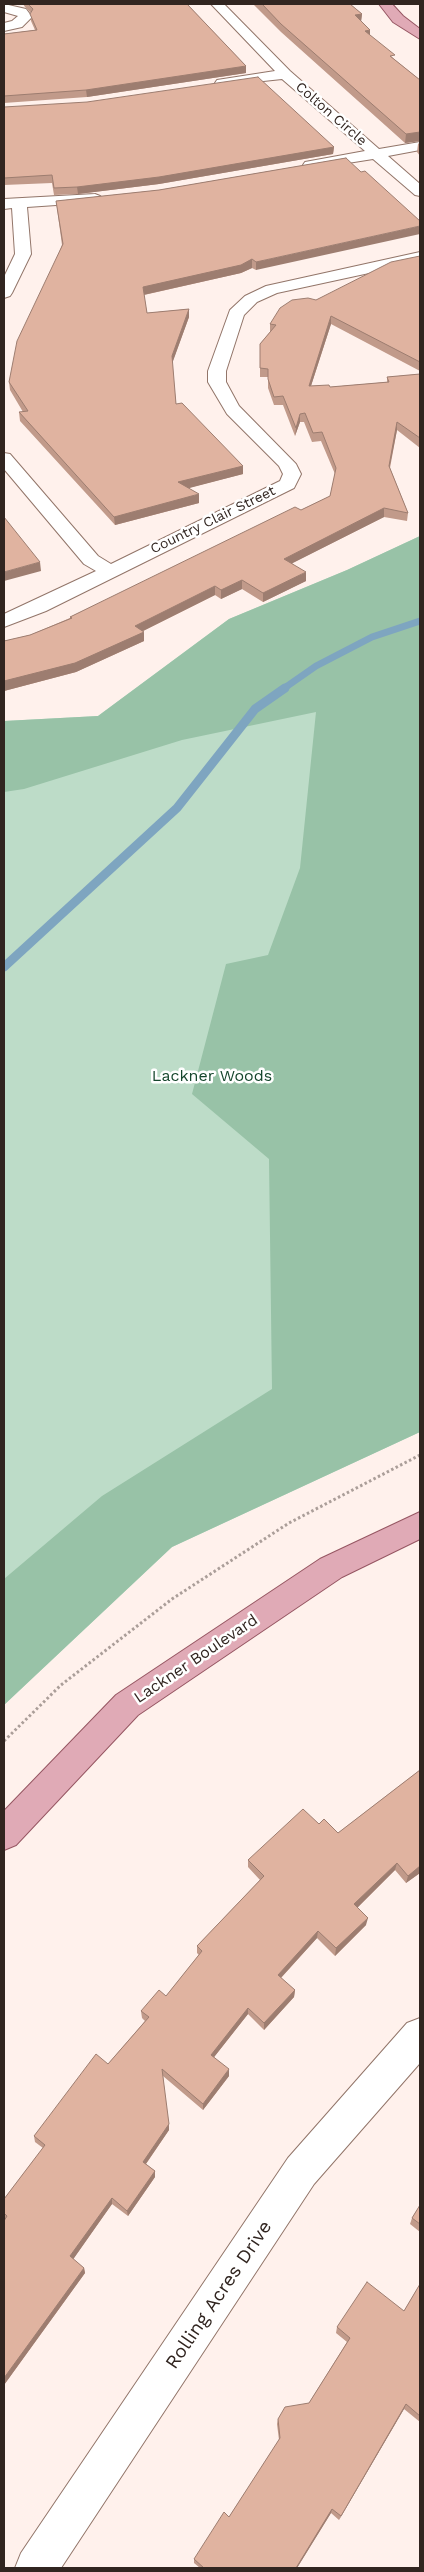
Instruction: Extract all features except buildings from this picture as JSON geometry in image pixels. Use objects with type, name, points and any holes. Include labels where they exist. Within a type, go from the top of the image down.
[{"type":"main road","points":[[385,4],[398,19],[420,36]]},
{"type":"main road","name":"Lackner Boulevard","points":[[4,1834],[127,1705],[331,1568],[420,1525]]},
{"type":"street","name":"Colton Circle","points":[[217,4],[285,74],[420,192]]},
{"type":"street","points":[[4,8],[21,12],[24,17],[18,24],[4,28]]},
{"type":"street","name":"Colton Circle","points":[[211,85],[285,74]]},
{"type":"street","points":[[291,168],[420,146]]},
{"type":"street","points":[[4,293],[23,254],[12,204],[114,196]]},
{"type":"street","name":"Country Clair Street","points":[[4,621],[39,607],[287,484],[292,474],[288,464],[233,410],[222,394],[217,382],[216,371],[236,313],[261,293],[286,285],[420,257]]},
{"type":"street","points":[[4,458],[91,560],[110,571]]},
{"type":"street","name":"Rolling Acres Drive","points":[[36,2568],[301,2171],[420,2036]]},
{"type":"path","points":[[4,1741],[61,1686],[172,1599],[289,1523],[420,1455]]},
{"type":"green space","name":"Lackner Woods","points":[[420,536],[420,1432],[172,1547],[4,1705],[4,721],[98,716],[229,619],[347,570]]},
{"type":"green space","points":[[420,536],[420,1432],[172,1547],[4,1705],[4,1579],[102,1496],[272,1389],[269,1159],[192,1094],[226,964],[268,955],[300,868],[316,712],[182,740],[24,789],[4,792],[4,721],[98,716],[229,619],[347,570]]},
{"type":"waterway","points":[[283,689],[316,666],[372,637],[420,621]]},
{"type":"waterway","points":[[4,967],[177,808],[255,709],[285,688]]}]
